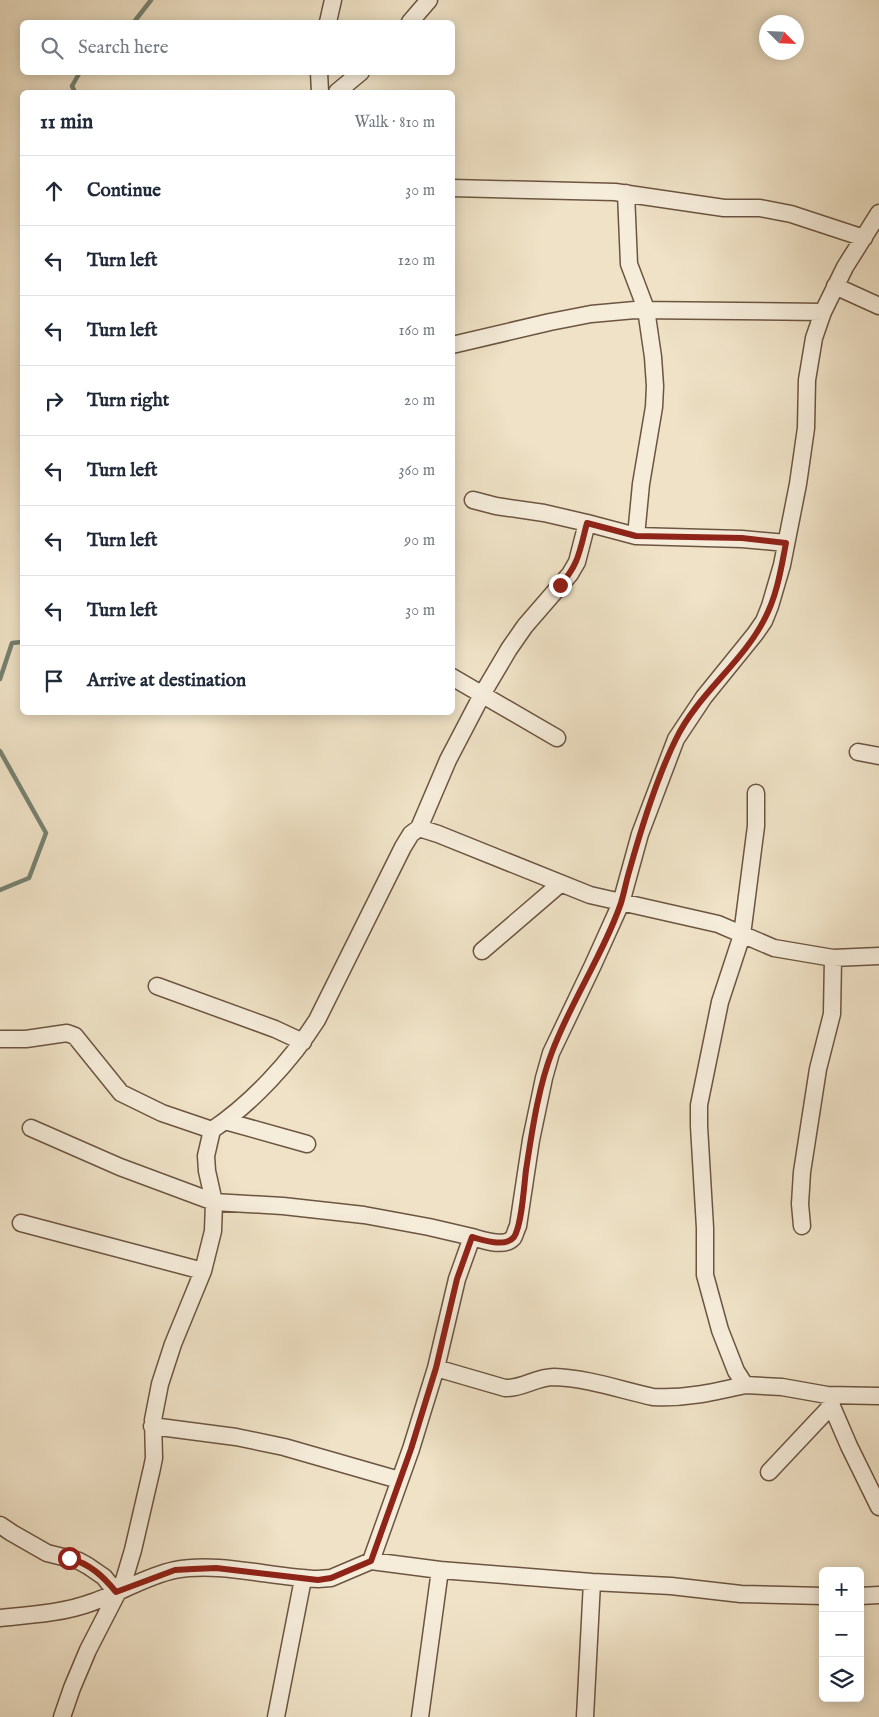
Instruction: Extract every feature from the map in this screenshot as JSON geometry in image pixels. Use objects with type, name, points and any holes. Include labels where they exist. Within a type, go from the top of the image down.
[{"type":"street","points":[[328,20],[333,0]]},
{"type":"street","points":[[412,20],[429,0]]},
{"type":"street","points":[[319,75],[320,90]]},
{"type":"street","points":[[339,90],[357,75]]},
{"type":"street","points":[[455,188],[626,193],[724,208],[760,208],[815,221],[864,238]]},
{"type":"street","points":[[626,193],[629,264],[646,309],[655,386],[654,407],[641,484],[636,536]]},
{"type":"street","points":[[31,1128],[120,1168],[214,1202],[283,1206],[355,1214],[420,1225],[492,1242],[507,1242],[514,1237],[521,1212],[531,1140],[551,1053],[594,965],[621,903],[640,834],[676,739],[704,697],[738,657],[764,621],[776,589],[803,454],[810,359],[814,338],[835,286],[879,213]]},
{"type":"street","points":[[835,286],[879,306]]},
{"type":"street","points":[[455,344],[566,319],[646,309],[823,312]]},
{"type":"street","points":[[473,500],[496,506],[544,513],[636,536],[742,538],[786,543]]},
{"type":"street","points":[[62,1717],[88,1650],[117,1591],[133,1550],[148,1492],[154,1458],[152,1426],[155,1405],[166,1364],[203,1271],[213,1232],[214,1202],[207,1171],[208,1145],[219,1126],[272,1077],[303,1042],[317,1020],[403,846],[411,834],[419,828],[448,760],[483,694],[509,649],[525,626],[570,574],[576,562],[587,523]]},
{"type":"street","points":[[455,679],[557,738]]},
{"type":"street","points":[[858,752],[879,756]]},
{"type":"street","points":[[745,1385],[736,1371],[720,1330],[705,1275],[705,1212],[699,1126],[702,1087],[720,1002],[742,935],[756,826],[756,793]]},
{"type":"street","points":[[419,828],[590,895],[718,924],[774,948],[833,958],[879,956]]},
{"type":"street","points":[[482,951],[560,884]]},
{"type":"street","points":[[802,1226],[800,1204],[802,1172],[818,1069],[832,1014],[833,958]]},
{"type":"street","points":[[157,986],[275,1029],[303,1042]]},
{"type":"street","points":[[0,1039],[26,1039],[67,1033],[75,1036],[121,1093],[162,1113],[307,1144]]},
{"type":"street","points":[[21,1222],[203,1271]]},
{"type":"street","points":[[371,1561],[411,1449],[436,1368],[452,1298],[472,1237]]},
{"type":"street","points":[[436,1368],[505,1388],[513,1388],[541,1378],[554,1377],[580,1380],[653,1397],[665,1398],[703,1394],[745,1385],[782,1387],[829,1400],[879,1396]]},
{"type":"street","points":[[769,1472],[829,1400]]},
{"type":"street","points":[[829,1400],[849,1446],[879,1506]]},
{"type":"street","points":[[152,1426],[236,1437],[284,1447],[399,1480]]},
{"type":"street","points":[[0,1524],[4,1529],[47,1553],[79,1561],[88,1566],[117,1591]]},
{"type":"street","points":[[0,1618],[75,1608],[175,1570],[216,1568],[318,1580],[331,1578],[371,1561],[440,1570],[671,1586],[741,1594],[819,1596]]},
{"type":"street","points":[[420,1717],[440,1570]]},
{"type":"street","points":[[276,1717],[303,1579]]},
{"type":"street","points":[[585,1717],[592,1582]]},
{"type":"street","points":[[864,1596],[879,1596]]},
{"type":"waterway","points":[[136,20],[151,0]]},
{"type":"waterway","points":[[74,90],[72,86],[78,75]]},
{"type":"waterway","points":[[0,679],[12,643],[20,642]]},
{"type":"waterway","points":[[0,751],[46,833],[29,878],[0,890]]},
{"type":"route","points":[[69,1558],[88,1566],[104,1578],[116,1592],[175,1570],[216,1568],[318,1580],[331,1578],[371,1561],[411,1449],[436,1368],[457,1279],[472,1237],[492,1242],[507,1242],[514,1237],[521,1212],[531,1140],[551,1053],[594,965],[621,903],[640,834],[676,739],[704,697],[738,657],[764,621],[776,589],[786,543],[742,538],[636,536],[587,523],[576,562],[570,574],[560,585]]}]
